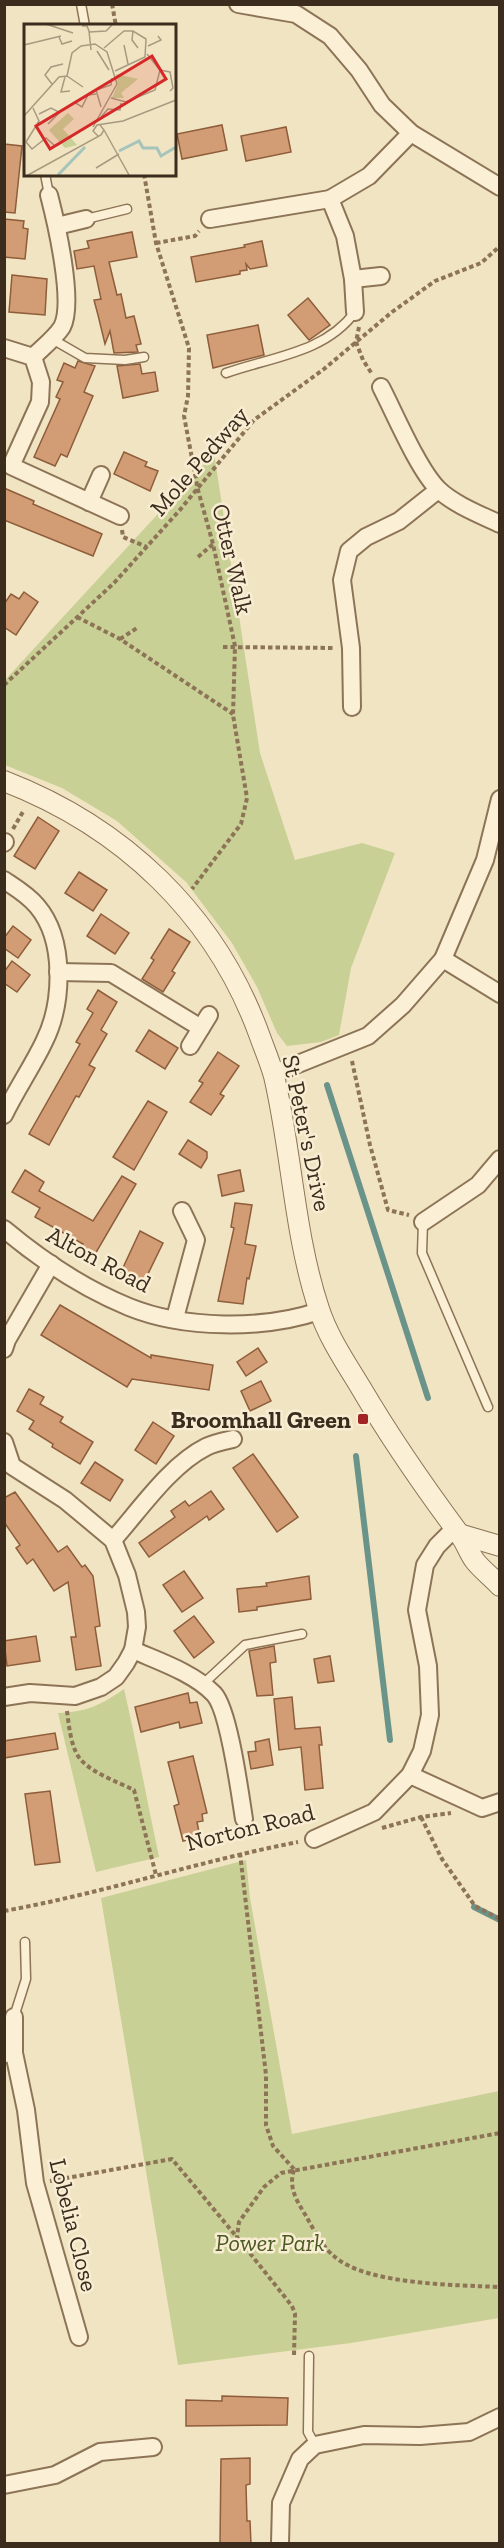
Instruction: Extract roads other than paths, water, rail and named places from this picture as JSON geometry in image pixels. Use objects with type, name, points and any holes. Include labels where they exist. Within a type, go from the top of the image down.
[{"type":"street","points":[[238,4],[298,9],[330,36],[358,70],[382,105],[411,133],[500,187]]},
{"type":"street","points":[[210,219],[330,199],[369,176],[411,133]]},
{"type":"street","points":[[33,357],[62,327],[66,314],[66,295],[57,226],[48,195]]},
{"type":"street","points":[[330,199],[345,236],[353,279],[355,312]]},
{"type":"street","points":[[57,226],[86,219]]},
{"type":"street","points":[[353,279],[381,276]]},
{"type":"street","points":[[4,348],[33,357]]},
{"type":"street","points":[[33,357],[41,382],[40,402],[8,465],[120,516]]},
{"type":"street","points":[[381,387],[420,462],[438,490],[473,512],[500,524]]},
{"type":"street","points":[[89,502],[101,475]]},
{"type":"street","points":[[352,707],[351,648],[342,580],[349,551],[366,537],[399,521],[438,490]]},
{"type":"street","name":"St Peter's Drive","points":[[4,781],[67,809],[102,831],[141,862],[183,902],[225,960],[252,1015],[273,1074],[306,1260],[319,1311],[342,1357],[383,1426],[474,1560],[500,1586]]},
{"type":"street","points":[[273,1074],[368,1036],[403,1005],[443,959],[485,860],[500,799]]},
{"type":"street","points":[[4,880],[26,894],[38,908],[54,944],[58,972],[56,1007],[45,1040],[9,1092],[4,1114]]},
{"type":"street","points":[[443,959],[500,994]]},
{"type":"street","points":[[58,972],[111,974],[205,1022],[190,1046]]},
{"type":"street","points":[[423,1222],[478,1185],[500,1159]]},
{"type":"street","points":[[175,1318],[196,1240],[182,1211]]},
{"type":"street","name":"Alton Road","points":[[4,1229],[51,1264],[131,1308],[175,1318],[241,1326],[319,1311]]},
{"type":"street","points":[[4,1348],[51,1264]]},
{"type":"street","points":[[113,1540],[165,1480],[187,1460],[206,1447],[232,1439]]},
{"type":"street","points":[[4,1442],[8,1468],[65,1500],[113,1540],[128,1575],[137,1627],[133,1650],[116,1677],[88,1692],[64,1697],[30,1693],[4,1697]]},
{"type":"street","points":[[457,1532],[500,1546]]},
{"type":"street","name":"Norton Road","points":[[314,1839],[374,1812],[410,1775],[423,1751],[430,1715],[428,1666],[417,1610],[424,1565],[437,1546],[457,1532]]},
{"type":"street","points":[[133,1650],[184,1673],[215,1695],[226,1724],[244,1819]]},
{"type":"street","points":[[410,1775],[482,1808],[500,1802]]},
{"type":"street","name":"Lobelia Close","points":[[14,2017],[9,2054],[26,2110],[35,2183],[79,2337]]},
{"type":"street","points":[[280,2544],[281,2503],[300,2459],[315,2445],[364,2435],[420,2436],[469,2432],[498,2420]]},
{"type":"street","points":[[4,2485],[55,2475],[100,2452],[153,2447]]},
{"type":"lane","points":[[81,4],[85,24]]},
{"type":"lane","points":[[45,176],[48,195]]},
{"type":"lane","points":[[86,219],[127,209]]},
{"type":"lane","points":[[226,373],[308,349],[339,329],[355,312]]},
{"type":"lane","points":[[51,339],[86,358],[126,360],[144,357]]},
{"type":"lane","points":[[423,1222],[422,1253],[488,1407]]},
{"type":"lane","points":[[201,1685],[245,1645],[302,1634]]},
{"type":"lane","points":[[14,2017],[27,1978],[25,1942]]},
{"type":"lane","points":[[309,2356],[308,2432],[315,2445]]},
{"type":"waterway","points":[[327,1085],[428,1398]]},
{"type":"waterway","points":[[356,1456],[390,1740]]},
{"type":"waterway","points":[[474,1907],[500,1920]]},
{"type":"place","name":"Broomhall Green","points":[[363,1419]]},
{"type":"park label","name":"Power Park","points":[[270,2242]]}]
